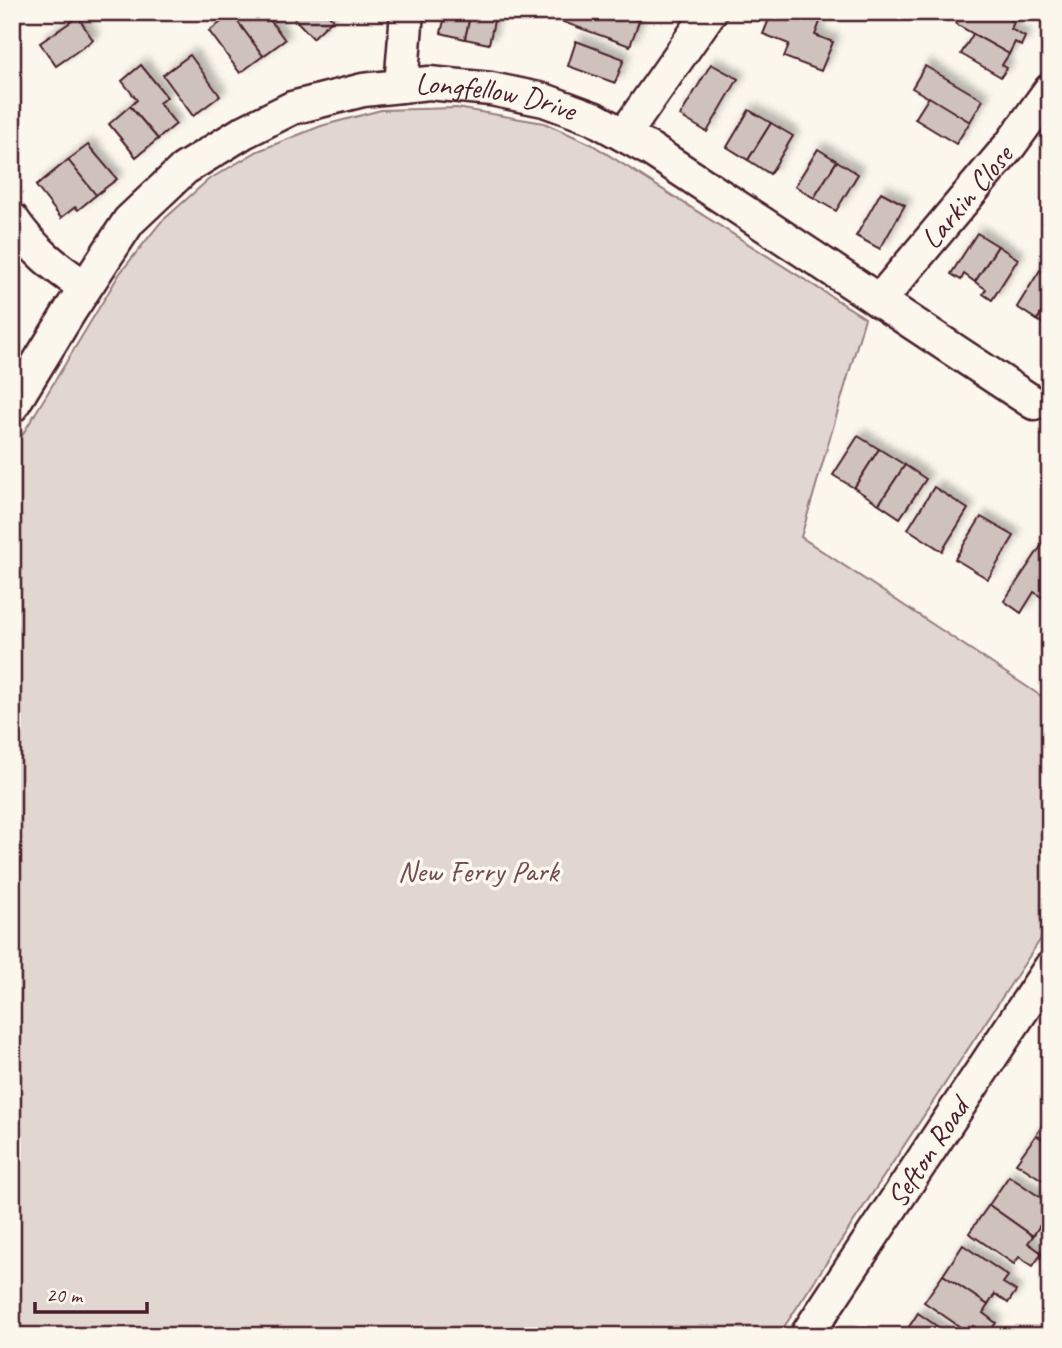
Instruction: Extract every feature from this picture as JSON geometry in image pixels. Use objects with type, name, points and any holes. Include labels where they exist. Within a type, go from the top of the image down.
[{"type":"street","points":[[401,86],[407,12]]},
{"type":"street","points":[[624,135],[710,12]]},
{"type":"street","name":"Longfellow Drive","points":[[12,406],[85,287],[129,222],[184,169],[244,132],[292,108],[363,90],[429,83],[491,89],[544,100],[593,118],[651,150],[1034,403]]},
{"type":"street","name":"Larkin Close","points":[[879,301],[1011,144],[1050,90]]},
{"type":"street","points":[[12,219],[23,236],[49,263],[85,287]]},
{"type":"street","name":"Sefton Road","points":[[806,1336],[1050,968]]},
{"type":"green space","name":"New Ferry Park","points":[[457,108],[544,123],[591,144],[865,318],[801,537],[1050,702],[1050,925],[778,1336],[12,1336],[12,452],[120,273],[161,222],[208,180],[258,151],[321,126],[381,110]]},
{"type":"building","points":[[264,12],[285,40],[263,56],[232,14]]},
{"type":"building","points":[[288,12],[326,12],[333,19],[313,38]]},
{"type":"building","points":[[446,12],[471,12],[465,39],[441,33]]},
{"type":"building","points":[[471,12],[496,12],[489,44],[465,39]]},
{"type":"building","points":[[566,12],[616,12],[639,21],[630,46],[563,22]]},
{"type":"building","points":[[772,12],[795,12],[820,22],[815,35],[833,42],[821,71],[784,57],[789,44],[763,34]]},
{"type":"building","points":[[962,12],[975,12],[982,17],[985,12],[997,12],[1014,22],[1011,29],[1025,37],[1021,46],[1015,42],[1009,54],[956,24]]},
{"type":"building","points":[[232,14],[263,56],[240,73],[209,31]]},
{"type":"building","points":[[78,17],[93,40],[56,66],[40,43]]},
{"type":"building","points":[[973,34],[1009,54],[1002,65],[1007,68],[1001,77],[961,54]]},
{"type":"building","points":[[576,41],[624,59],[615,83],[568,66]]},
{"type":"building","points":[[190,55],[220,96],[193,116],[163,75]]},
{"type":"building","points":[[711,64],[738,79],[707,132],[680,116]]},
{"type":"building","points":[[141,65],[167,97],[159,103],[176,124],[158,139],[130,106],[137,100],[122,81]]},
{"type":"building","points":[[925,66],[983,100],[970,122],[912,88]]},
{"type":"building","points":[[929,97],[970,122],[956,144],[915,119]]},
{"type":"building","points":[[130,106],[158,139],[136,157],[109,124]]},
{"type":"building","points":[[749,110],[771,123],[748,160],[727,147]]},
{"type":"building","points":[[771,123],[793,136],[770,174],[748,160]]},
{"type":"building","points":[[88,145],[117,179],[96,195],[68,160]]},
{"type":"building","points":[[818,149],[837,161],[814,198],[795,186]]},
{"type":"building","points":[[68,160],[96,195],[78,210],[75,207],[61,218],[36,186]]},
{"type":"building","points":[[837,161],[858,174],[836,211],[814,198]]},
{"type":"building","points":[[881,192],[905,205],[880,249],[856,236]]},
{"type":"building","points":[[977,233],[998,246],[975,282],[964,274],[961,280],[951,274]]},
{"type":"building","points":[[998,246],[1018,259],[992,300],[983,294],[986,289],[975,282]]},
{"type":"building","points":[[1040,270],[1050,276],[1050,300],[1037,320],[1017,307]]},
{"type":"building","points":[[1050,300],[1050,328],[1037,320]]},
{"type":"building","points":[[858,436],[879,449],[854,488],[833,475]]},
{"type":"building","points":[[879,449],[905,465],[879,504],[854,488]]},
{"type":"building","points":[[905,465],[926,479],[900,518],[879,504]]},
{"type":"building","points":[[934,487],[968,509],[942,551],[908,529]]},
{"type":"building","points":[[981,517],[1014,536],[988,579],[955,559]]},
{"type":"building","points":[[1046,539],[1050,542],[1050,597],[1047,601],[1034,592],[1021,613],[1004,601]]},
{"type":"building","points":[[1050,1114],[1050,1144],[1036,1135]]},
{"type":"building","points":[[1036,1135],[1050,1144],[1050,1185],[1016,1163]]},
{"type":"building","points":[[1009,1176],[1050,1204],[1050,1231],[1040,1225],[1033,1236],[989,1205]]},
{"type":"building","points":[[989,1205],[1033,1236],[1028,1243],[1042,1253],[1033,1266],[1019,1257],[1014,1264],[969,1233]]},
{"type":"building","points":[[963,1245],[1008,1276],[1003,1283],[1016,1291],[1008,1303],[995,1294],[988,1305],[943,1275]]},
{"type":"building","points":[[943,1275],[988,1305],[983,1313],[996,1323],[987,1335],[973,1326],[969,1333],[924,1302]]},
{"type":"building","points":[[918,1313],[951,1336],[903,1336]]}]
